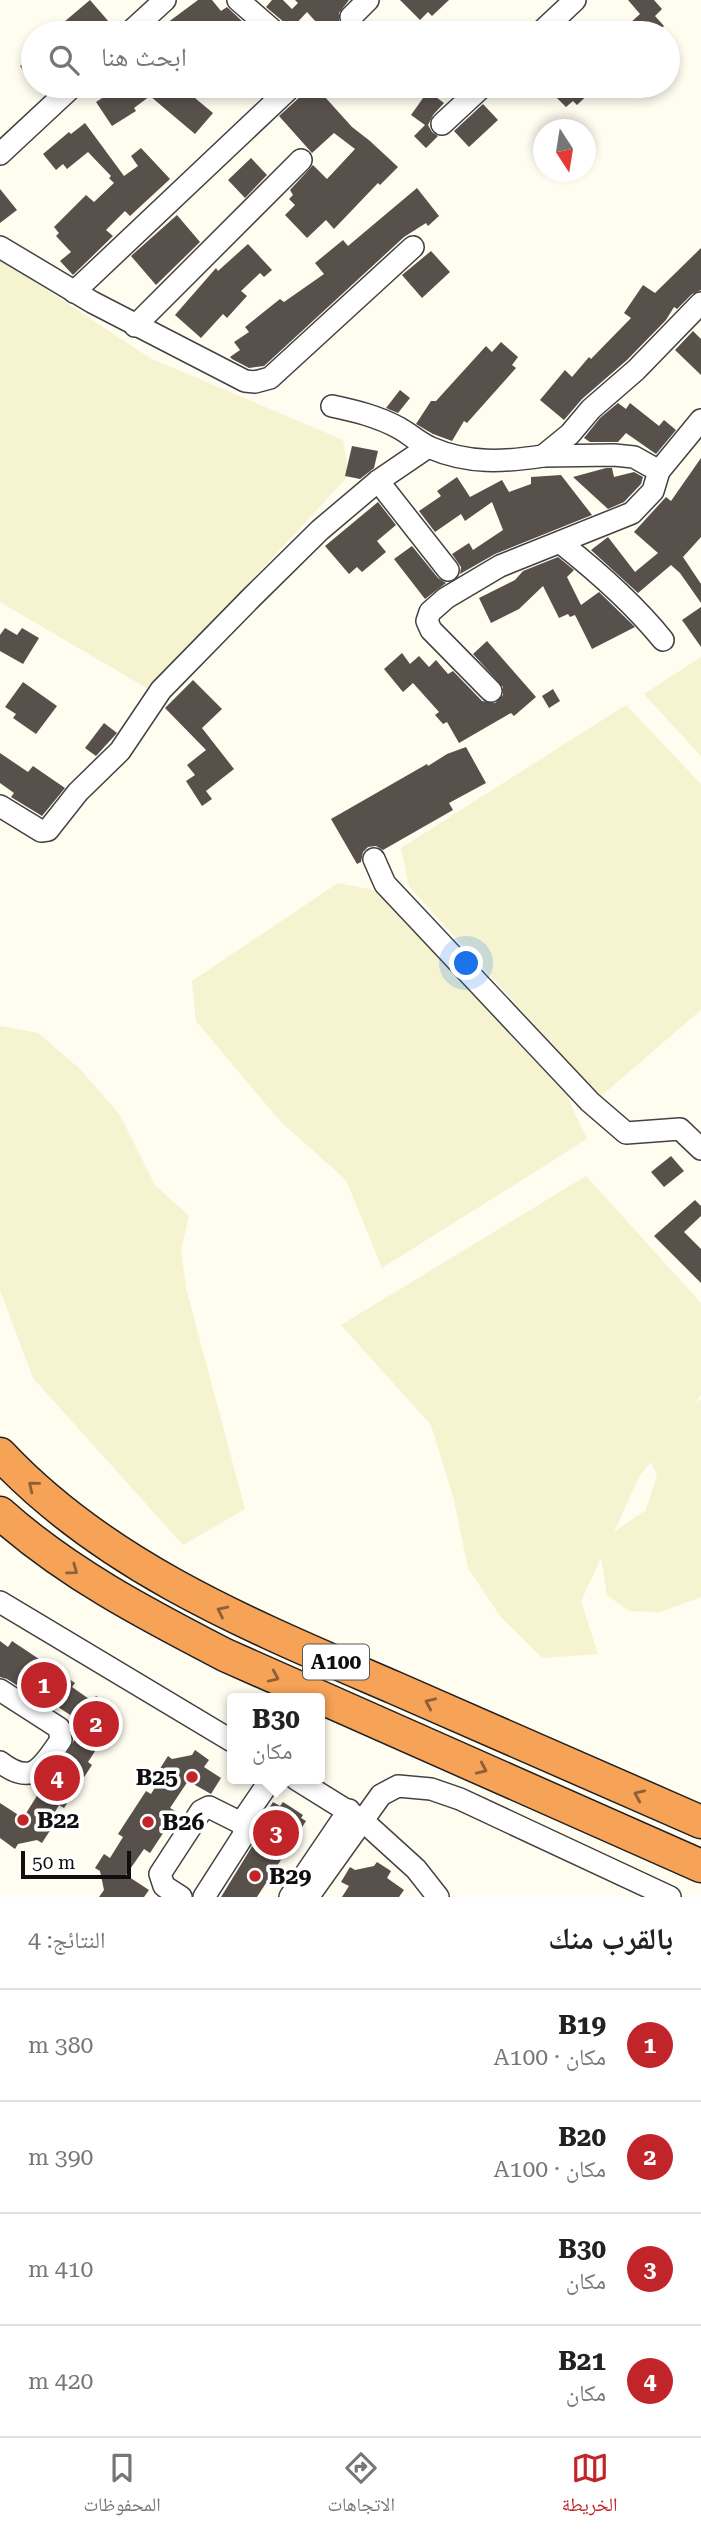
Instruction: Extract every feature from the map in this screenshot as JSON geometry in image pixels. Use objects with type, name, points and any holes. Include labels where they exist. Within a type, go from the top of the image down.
[{"type":"highway","name":"A100","points":[[0,1454],[21,1477],[108,1545],[185,1592],[285,1640],[701,1822]]},
{"type":"highway","name":"A100","points":[[0,1513],[79,1575],[151,1617],[225,1655],[311,1693]]},
{"type":"highway","name":"A100","points":[[325,1699],[701,1866]]},
{"type":"street","points":[[142,21],[165,0]]},
{"type":"street","points":[[238,0],[262,21]]},
{"type":"street","points":[[351,17],[368,0]]},
{"type":"street","points":[[553,21],[575,0]]},
{"type":"street","points":[[0,153],[60,98]]},
{"type":"street","points":[[74,292],[279,98]]},
{"type":"street","points":[[442,124],[470,98]]},
{"type":"street","points":[[135,326],[301,160]]},
{"type":"street","points":[[0,247],[135,326],[245,381],[255,382],[270,378],[413,247]]},
{"type":"street","points":[[543,456],[636,370],[701,303]]},
{"type":"street","points":[[332,406],[362,412],[399,428],[428,447],[456,457],[506,462],[543,456],[614,455],[634,457],[659,471]]},
{"type":"street","points":[[491,691],[431,630],[427,621],[430,612],[446,598],[500,566],[632,513],[653,491],[659,471],[701,420]]},
{"type":"street","points":[[0,806],[41,831],[48,830],[78,792],[120,751],[161,690],[320,530],[378,481],[428,447]]},
{"type":"street","points":[[378,481],[448,570]]},
{"type":"street","points":[[561,543],[636,607],[663,640]]},
{"type":"street","points":[[374,859],[385,884],[590,1102],[626,1133],[680,1129],[701,1149]]},
{"type":"street","points":[[0,1602],[227,1738]]},
{"type":"street","points":[[0,1690],[59,1728],[61,1740],[41,1768],[29,1773],[15,1773],[0,1762]]},
{"type":"street","points":[[241,1823],[268,1784]]},
{"type":"street","points":[[304,1784],[355,1815],[416,1869],[429,1893]]},
{"type":"street","points":[[290,1897],[355,1815],[398,1786],[431,1789],[460,1799],[670,1897]]},
{"type":"street","points":[[181,1897],[163,1885],[160,1874],[201,1811],[209,1807],[241,1823],[245,1833],[204,1897]]},
{"type":"street","points":[[308,1897],[355,1815]]},
{"type":"shaded area","points":[[0,259],[150,358],[343,440],[349,475],[150,690],[0,602]]},
{"type":"shaded area","points":[[701,657],[701,756],[644,694]]},
{"type":"shaded area","points":[[626,705],[701,784],[701,1010],[600,1097],[409,886],[401,848]]},
{"type":"shaded area","points":[[338,883],[384,892],[567,1096],[587,1139],[382,1268],[346,1180],[280,1121],[196,1021],[192,981]]},
{"type":"shaded area","points":[[0,1026],[38,1033],[80,1069],[120,1115],[155,1185],[189,1216],[181,1249],[186,1288],[245,1509],[183,1545],[33,1378],[0,1290]]},
{"type":"shaded area","points":[[586,1176],[701,1303],[701,1395],[694,1405],[701,1399],[701,1597],[660,1612],[629,1611],[607,1595],[601,1558],[581,1601],[598,1654],[542,1658],[500,1616],[468,1568],[454,1500],[431,1425],[341,1325]],"holes":[[[651,1462],[657,1474],[646,1510],[614,1532],[639,1477]]]},
{"type":"building","points":[[90,0],[108,21],[65,21]]},
{"type":"building","points":[[198,0],[212,0],[221,11],[227,7],[242,21],[170,21]]},
{"type":"building","points":[[272,0],[283,0],[292,9],[298,3],[295,0],[349,0],[339,13],[339,21],[315,21],[307,12],[298,21],[283,21],[266,7]]},
{"type":"building","points":[[400,0],[449,0],[432,16],[428,12],[420,20]]},
{"type":"building","points":[[628,0],[654,0],[662,9],[655,16],[660,21],[632,21],[640,14]]},
{"type":"building","points":[[102,98],[147,98],[134,108],[136,111],[112,126],[96,102]]},
{"type":"building","points":[[152,98],[195,98],[213,113],[195,134]]},
{"type":"building","points":[[299,98],[326,98],[352,127],[398,167],[380,185],[378,183],[334,229],[326,220],[307,238],[285,215],[295,205],[289,199],[293,195],[290,190],[313,165],[327,179],[355,149],[334,133],[312,153],[279,116]]},
{"type":"building","points":[[423,98],[437,98],[444,103],[428,125],[438,136],[426,148],[414,136],[425,125],[411,115]]},
{"type":"building","points":[[557,98],[584,98],[577,105],[573,101],[566,107]]},
{"type":"building","points":[[483,104],[498,120],[469,147],[454,131]]},
{"type":"building","points":[[85,123],[124,176],[138,166],[131,156],[141,148],[170,179],[130,216],[125,211],[106,230],[113,236],[73,275],[60,261],[71,252],[56,236],[59,233],[54,227],[86,195],[94,202],[114,183],[109,178],[111,176],[88,152],[67,169],[63,164],[56,170],[43,154],[69,132],[71,134]]},
{"type":"building","points":[[251,158],[267,175],[245,198],[228,180]]},
{"type":"building","points":[[417,188],[439,216],[428,226],[426,223],[404,237],[264,366],[249,368],[230,357],[240,350],[234,342],[249,332],[245,327],[280,299],[284,302],[324,274],[315,263],[343,240],[348,246]]},
{"type":"building","points":[[0,189],[17,210],[0,223]]},
{"type":"building","points":[[177,215],[200,242],[156,285],[131,256]]},
{"type":"building","points":[[248,244],[272,270],[264,277],[260,273],[241,291],[247,296],[227,318],[223,314],[201,338],[175,315],[216,268],[218,271]]},
{"type":"building","points":[[701,248],[701,290],[692,294],[677,309],[674,307],[666,320],[627,360],[582,399],[564,420],[540,400],[565,370],[572,377],[589,357],[591,359],[631,318],[624,313],[643,285],[655,293]]},
{"type":"building","points":[[431,251],[450,272],[422,298],[402,275]]},
{"type":"building","points":[[693,331],[701,339],[701,375],[675,350]]},
{"type":"building","points":[[501,342],[518,357],[512,365],[516,368],[467,423],[464,421],[452,441],[416,424],[431,401],[436,401],[486,346],[492,352]]},
{"type":"building","points":[[400,390],[410,398],[398,413],[386,408]]},
{"type":"building","points":[[618,403],[626,409],[630,403],[659,426],[664,420],[676,430],[656,454],[626,433],[618,442],[590,442],[584,438],[600,418]]},
{"type":"building","points":[[352,446],[378,451],[374,468],[360,479],[345,476]]},
{"type":"building","points":[[701,458],[701,537],[683,557],[701,584],[701,603],[680,573],[671,565],[638,593],[591,550],[608,537],[635,572],[658,553],[634,532],[666,497],[671,501]]},
{"type":"building","points":[[612,468],[614,477],[634,472],[643,477],[641,484],[624,502],[608,509],[573,477]]},
{"type":"building","points":[[561,475],[592,515],[495,554],[460,574],[461,567],[452,554],[469,543],[473,550],[503,530],[492,502],[465,521],[461,514],[435,532],[419,511],[441,496],[437,491],[457,477],[470,497],[502,480],[509,492],[531,484],[531,477]]},
{"type":"building","points":[[378,502],[396,525],[377,541],[386,552],[362,572],[357,567],[349,574],[325,546]]},
{"type":"building","points":[[412,546],[438,578],[446,583],[425,599],[394,559]]},
{"type":"building","points":[[558,557],[574,570],[567,577],[581,605],[599,592],[635,627],[592,649],[575,615],[570,617],[568,614],[559,618],[543,586],[519,609],[491,623],[479,598],[515,580],[523,571]]},
{"type":"building","points":[[701,607],[701,647],[682,620]]},
{"type":"building","points":[[5,628],[17,635],[22,628],[39,638],[23,664],[0,651],[0,635]]},
{"type":"building","points":[[487,641],[536,697],[514,716],[511,713],[459,743],[447,722],[443,724],[435,715],[439,712],[413,683],[403,692],[384,669],[402,653],[410,664],[419,656],[429,667],[436,660],[448,674],[453,671],[482,701],[495,703],[503,695],[503,687],[473,654]]},
{"type":"building","points":[[193,680],[222,709],[202,728],[234,769],[206,791],[212,799],[202,806],[186,781],[195,775],[187,765],[206,750],[165,708]]},
{"type":"building","points":[[23,682],[57,706],[36,734],[13,718],[16,714],[5,707]]},
{"type":"building","points":[[553,689],[560,701],[549,708],[542,696]]},
{"type":"building","points":[[104,723],[117,733],[96,756],[85,748]]},
{"type":"building","points":[[466,747],[486,783],[449,803],[453,810],[383,850],[376,846],[368,847],[363,852],[361,862],[357,864],[331,819],[427,764],[428,766],[447,754]]},
{"type":"building","points":[[0,753],[28,772],[33,766],[65,788],[42,816],[11,797],[14,793],[0,783]]},
{"type":"building","points":[[671,1156],[684,1171],[664,1187],[651,1172]]},
{"type":"building","points":[[695,1200],[701,1206],[701,1216],[684,1232],[701,1249],[701,1283],[654,1236]]},
{"type":"building","points":[[0,1641],[8,1647],[12,1641],[75,1683],[72,1687],[92,1701],[96,1696],[110,1705],[107,1709],[111,1729],[116,1732],[106,1745],[101,1742],[88,1762],[92,1765],[64,1808],[59,1805],[47,1826],[51,1829],[42,1843],[37,1840],[18,1844],[15,1849],[0,1838],[0,1803],[23,1818],[40,1791],[33,1787],[44,1781],[58,1767],[84,1724],[58,1707],[56,1710],[0,1677]]},
{"type":"building","points":[[195,1750],[209,1760],[204,1767],[221,1778],[211,1794],[188,1781],[170,1808],[177,1812],[150,1853],[144,1849],[126,1875],[149,1890],[144,1897],[99,1897],[104,1890],[100,1871],[95,1868],[104,1854],[110,1858],[123,1837],[118,1834],[146,1791],[151,1794],[164,1773],[159,1770],[168,1756],[172,1759],[192,1755]]},
{"type":"building","points":[[273,1802],[280,1806],[283,1802],[303,1815],[301,1818],[306,1821],[257,1897],[221,1897],[256,1840],[257,1827]]},
{"type":"building","points":[[377,1862],[391,1871],[387,1878],[404,1890],[399,1897],[342,1897],[349,1886],[341,1882],[350,1867],[355,1870],[374,1866]]},
{"type":"place","name":"B19","points":[[44,1685]]},
{"type":"place","name":"B20","points":[[96,1724]]},
{"type":"place","name":"B25","points":[[192,1777]]},
{"type":"place","name":"B21","points":[[57,1778]]},
{"type":"place","name":"B22","points":[[23,1820]]},
{"type":"place","name":"B26","points":[[148,1822]]},
{"type":"place","name":"B30","points":[[276,1833]]},
{"type":"place","name":"B29","points":[[255,1876]]}]
